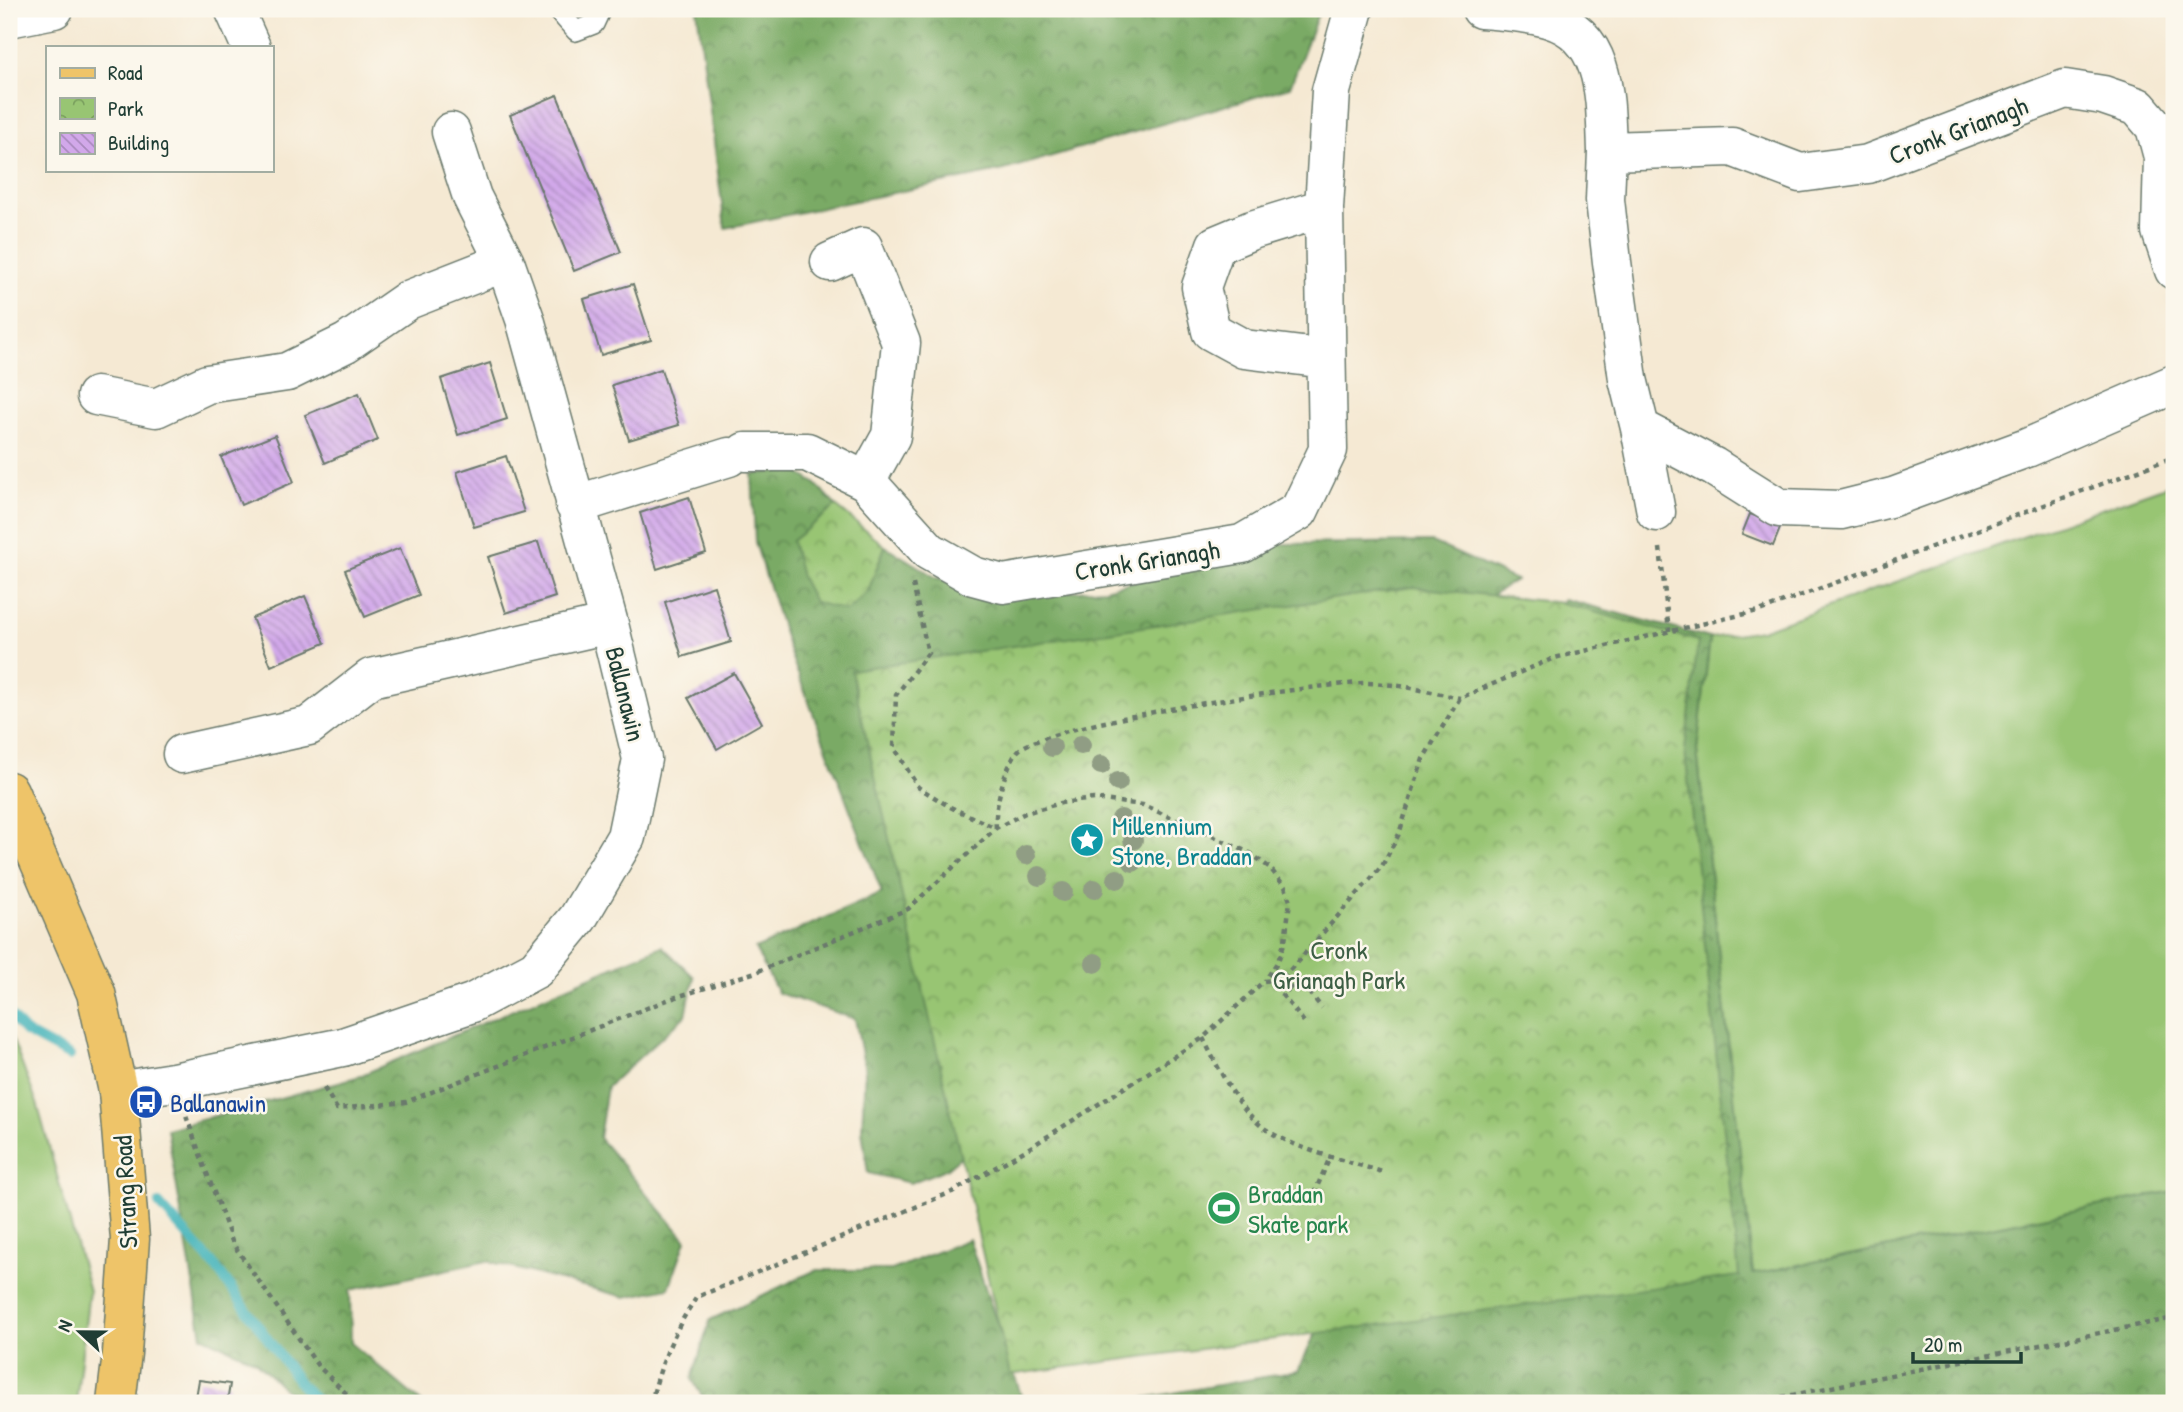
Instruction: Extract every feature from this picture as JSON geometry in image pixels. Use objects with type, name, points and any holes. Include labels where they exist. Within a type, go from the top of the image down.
[{"type":"main road","name":"Strang Road","points":[[9,790],[96,993],[118,1091],[130,1238],[116,1403]]},
{"type":"street","points":[[9,18],[54,9]]},
{"type":"street","points":[[234,9],[251,46]]},
{"type":"street","name":"Cronk Grianagh","points":[[575,505],[737,455],[807,452],[866,481],[929,551],[973,576],[1003,584],[1242,544],[1299,511],[1328,450],[1324,208],[1331,91],[1354,9]]},
{"type":"street","points":[[1481,9],[1556,14],[1580,34],[1598,62],[1606,121],[1605,200],[1612,262],[1628,379],[1656,512]]},
{"type":"street","name":"Cronk Grianagh","points":[[1607,152],[1732,148],[1800,173],[1868,164],[2065,89],[2103,95],[2138,107],[2155,127],[2163,157],[2161,232],[2174,270]]},
{"type":"street","name":"Ballanawin","points":[[118,1091],[343,1047],[472,1003],[536,969],[578,918],[626,837],[642,759],[609,624],[524,319],[505,262],[471,197],[451,132]]},
{"type":"street","points":[[1324,208],[1252,229],[1216,245],[1201,287],[1211,331],[1244,349],[1325,359]]},
{"type":"street","points":[[830,262],[863,247],[901,343],[891,436],[866,481]]},
{"type":"street","points":[[96,396],[156,408],[207,384],[287,372],[346,343],[408,300],[505,262]]},
{"type":"street","points":[[1640,428],[1714,467],[1779,508],[1840,510],[1893,497],[2015,452],[2174,384]]},
{"type":"street","name":"Ballanawin","points":[[182,754],[309,726],[371,678],[609,624]]},
{"type":"lane","points":[[560,9],[560,13],[576,31],[594,24],[601,9]]},
{"type":"path","points":[[996,828],[995,814],[1003,782],[1017,751],[1033,740],[1116,720],[1297,688],[1365,683],[1395,685],[1460,698],[1554,658],[1762,610],[2174,457]]},
{"type":"path","points":[[1656,512],[1669,631]]},
{"type":"path","points":[[916,600],[928,653],[896,695],[894,747],[918,786],[950,807],[996,828]]},
{"type":"path","points":[[1264,981],[1282,979],[1382,866],[1399,834],[1423,759],[1460,698]]},
{"type":"path","points":[[304,1055],[337,1109],[406,1102],[670,999],[756,972],[908,909],[996,828],[1026,813],[1061,803],[1094,799],[1143,805],[1250,853],[1270,868],[1285,887],[1290,901],[1285,941],[1278,961],[1264,981],[1203,1038],[1026,1150],[952,1192],[698,1297],[679,1321],[651,1403]]},
{"type":"path","points":[[1282,979],[1290,988]]},
{"type":"path","points":[[1305,1023],[1282,995],[1299,980],[1322,1008]]},
{"type":"path","points":[[1203,1038],[1242,1104],[1263,1127],[1290,1142],[1382,1172]]},
{"type":"path","points":[[173,1082],[233,1244],[318,1366],[356,1403]]},
{"type":"path","points":[[1310,1203],[1331,1155]]},
{"type":"path","points":[[1752,1403],[2174,1318]]},
{"type":"green space","points":[[697,9],[1320,9],[1290,87],[1004,170],[725,228]]},
{"type":"green space","points":[[794,470],[815,483],[836,506],[792,541],[868,591],[885,546],[935,577],[993,597],[1104,589],[1281,544],[1432,542],[1516,580],[1461,614],[978,1142],[946,1169],[910,1183],[868,1173],[862,1130],[865,1069],[855,1019],[778,993],[755,949],[882,893],[790,653],[755,542],[752,474]]},
{"type":"green space","points":[[2174,483],[2174,1191],[1753,1274],[1697,750],[1710,638],[1761,630]]},
{"type":"green space","points":[[836,506],[885,546],[868,591],[847,611],[814,602],[801,577],[792,541]]},
{"type":"green space","name":"Cronk Grianagh Park","points":[[1413,587],[1562,603],[1698,641],[1685,750],[1739,1276],[1010,1375],[851,670]]},
{"type":"green space","points":[[1564,599],[1710,638],[1697,750],[1753,1274],[2174,1191],[2174,1403],[1116,1403],[1298,1371],[1338,1287],[1544,629]]},
{"type":"green space","points":[[662,946],[694,977],[686,1015],[607,1087],[599,1138],[686,1240],[669,1288],[625,1297],[487,1261],[350,1290],[351,1343],[422,1403],[299,1403],[254,1360],[202,1336],[167,1129],[357,1077]]},
{"type":"green space","points":[[9,1031],[37,1103],[89,1291],[76,1403],[9,1403]]},
{"type":"green space","points":[[969,1239],[1022,1398],[1039,1403],[706,1403],[692,1379],[710,1320],[816,1270],[892,1270]]},
{"type":"building","points":[[557,95],[621,252],[574,271],[510,115]]},
{"type":"building","points":[[633,284],[651,340],[601,355],[584,299]]},
{"type":"building","points":[[490,363],[507,419],[458,435],[441,379]]},
{"type":"building","points":[[661,369],[679,425],[629,440],[612,385]]},
{"type":"building","points":[[359,393],[378,440],[325,463],[305,415]]},
{"type":"building","points":[[275,435],[294,482],[241,505],[221,457]]},
{"type":"building","points":[[506,456],[524,512],[474,527],[457,472]]},
{"type":"building","points":[[689,497],[706,553],[657,569],[640,513]]},
{"type":"building","points":[[1750,514],[1781,526],[1773,546],[1742,534]]},
{"type":"building","points":[[538,542],[555,597],[506,613],[488,557]]},
{"type":"building","points":[[400,548],[419,595],[365,617],[345,570]]},
{"type":"building","points":[[714,586],[731,642],[682,657],[665,602]]},
{"type":"building","points":[[305,596],[325,643],[271,666],[252,618]]},
{"type":"building","points":[[734,673],[762,723],[717,749],[688,698]]},
{"type":"building","points":[[199,1380],[230,1384],[227,1403],[195,1403]]},
{"type":"waterway","points":[[9,1014],[25,1032],[70,1056]]},
{"type":"waterway","points":[[159,1204],[215,1266],[301,1385],[319,1403]]},
{"type":"place","name":"Millennium Stone, Braddan","points":[[1087,840]]},
{"type":"place","name":"Ballanawin","points":[[146,1102]]},
{"type":"place","name":"Braddan Skate park","points":[[1224,1208]]}]
